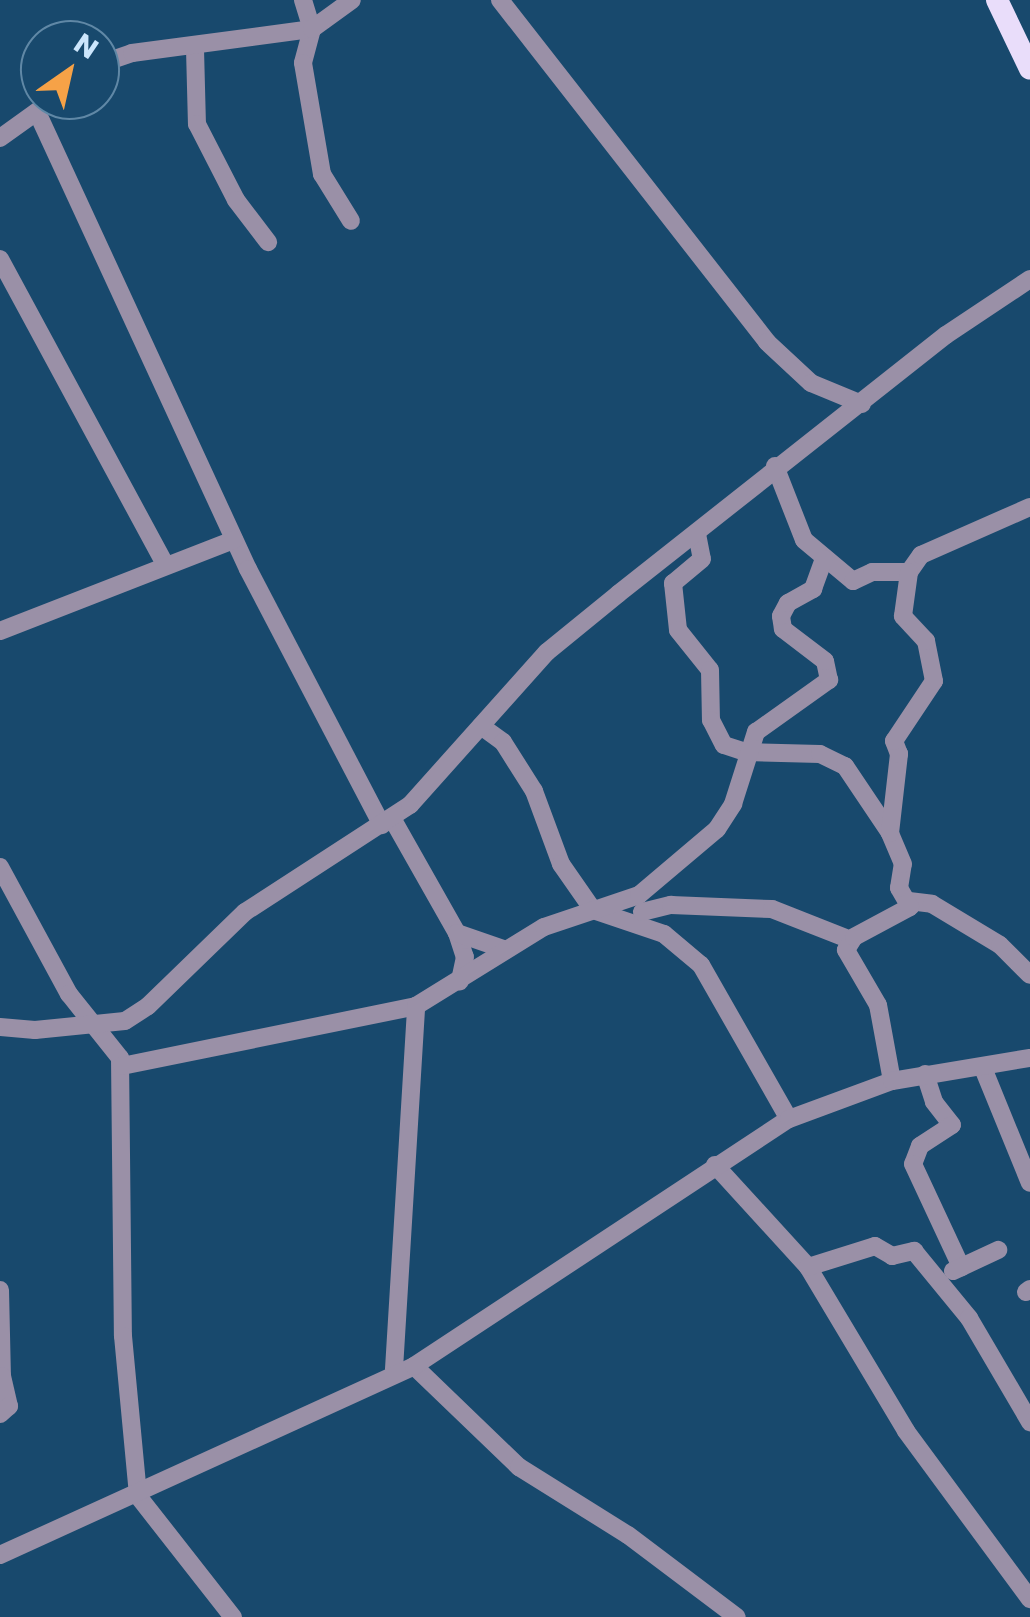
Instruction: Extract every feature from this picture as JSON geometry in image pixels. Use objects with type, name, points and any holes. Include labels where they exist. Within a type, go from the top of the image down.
[{"type":"main road","points":[[997,0],[1030,69]]},
{"type":"street","points":[[303,0],[312,29],[303,63],[322,174],[351,221]]},
{"type":"street","points":[[120,57],[312,29],[352,0]]},
{"type":"street","points":[[500,0],[768,342],[811,383],[862,404]]},
{"type":"street","points":[[196,49],[196,124],[236,200],[268,242]]},
{"type":"street","points":[[0,138],[26,120]]},
{"type":"street","points":[[41,120],[234,540],[388,822],[458,933],[465,956],[460,981]]},
{"type":"street","points":[[0,260],[166,564]]},
{"type":"street","points":[[0,1027],[125,1020],[148,1006],[245,912],[388,822],[547,652],[696,534],[774,466],[1030,278]]},
{"type":"street","points":[[774,466],[790,516],[824,559],[853,580],[872,572],[909,572]]},
{"type":"street","points":[[890,833],[899,754],[894,741],[934,681],[926,641],[903,616],[909,572],[922,555],[1030,507]]},
{"type":"street","points":[[696,534],[702,559],[673,582],[678,630],[710,670],[711,720],[724,745],[746,752],[820,754],[845,766],[890,833],[903,864],[899,888],[909,901],[932,904],[1000,945],[1030,975]]},
{"type":"street","points":[[0,631],[234,540]]},
{"type":"street","points":[[641,911],[717,829],[733,804],[746,752],[756,732],[829,680],[824,661],[783,629],[781,616],[788,604],[813,589],[824,559]]},
{"type":"street","points":[[481,726],[502,742],[534,791],[561,864],[593,910]]},
{"type":"street","points":[[0,867],[69,994],[109,1039],[122,1066],[122,1336],[138,1496],[222,1612]]},
{"type":"street","points":[[122,1066],[416,1006],[460,981],[503,949],[593,910],[641,911],[671,905],[772,909],[851,940],[906,913],[909,901]]},
{"type":"street","points":[[593,910],[641,911],[701,965],[789,1120]]},
{"type":"street","points":[[458,933],[503,949]]},
{"type":"street","points":[[851,940],[850,958],[878,1006],[892,1081]]},
{"type":"street","points":[[404,1368],[416,1006]]},
{"type":"street","points":[[0,1555],[370,1388],[789,1120],[892,1081],[1030,1058]]},
{"type":"street","points":[[983,1068],[1030,1182]]},
{"type":"street","points":[[925,1074],[934,1102],[952,1124],[920,1146],[913,1164],[960,1266]]},
{"type":"street","points":[[716,1165],[808,1266],[906,1431],[1030,1599]]},
{"type":"street","points":[[808,1266],[875,1246],[892,1256],[914,1252],[939,1281],[1030,1422]]},
{"type":"street","points":[[939,1281],[960,1266],[998,1250]]},
{"type":"street","points":[[0,1290],[2,1376],[9,1406],[0,1414]]},
{"type":"street","points":[[404,1368],[519,1467],[628,1535],[736,1617]]}]
